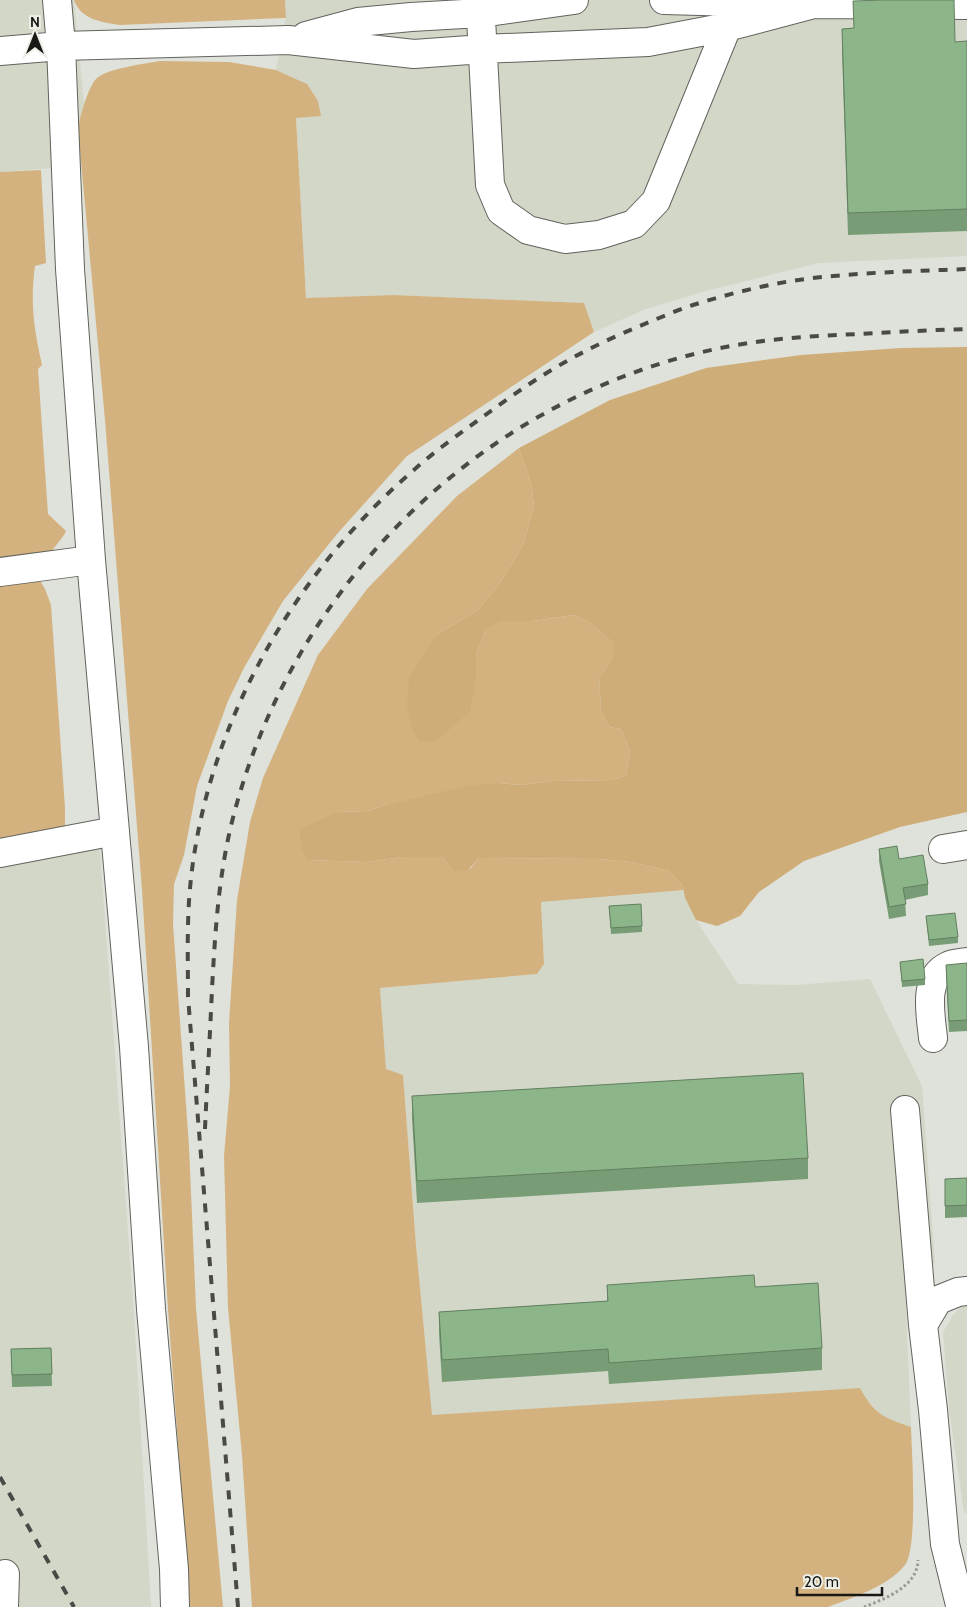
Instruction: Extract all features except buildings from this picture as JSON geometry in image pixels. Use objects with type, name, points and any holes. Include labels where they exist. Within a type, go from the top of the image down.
[{"type":"street","points":[[57,0],[62,46],[70,269],[91,560],[135,1057],[151,1309],[174,1569],[175,1607]]},
{"type":"street","points":[[288,40],[358,22],[481,7],[574,0]]},
{"type":"street","points":[[664,0],[967,6]]},
{"type":"street","points":[[0,51],[62,46],[288,40],[414,54],[648,42],[727,27],[818,2]]},
{"type":"street","points":[[481,7],[490,185],[501,211],[528,230],[565,239],[599,235],[634,224],[656,201],[727,27]]},
{"type":"street","points":[[0,572],[91,560]]},
{"type":"street","points":[[0,853],[115,831]]},
{"type":"street","points":[[933,1038],[930,996],[935,976],[948,965],[967,962]]},
{"type":"street","points":[[905,1110],[923,1325],[934,1410],[945,1544],[960,1605]]},
{"type":"street","points":[[923,1325],[938,1300],[958,1292],[967,1291]]},
{"type":"street","points":[[4,1607],[5,1574]]},
{"type":"path","points":[[864,1607],[889,1597],[909,1581],[918,1568],[918,1553],[945,1544]]},
{"type":"shaded area","points":[[0,0],[74,0],[84,103],[78,129],[81,166],[0,172]]},
{"type":"shaded area","points":[[74,0],[285,0],[286,18],[120,25],[99,21],[87,16],[77,7]]},
{"type":"shaded area","points":[[285,0],[967,0],[967,256],[819,263],[706,291],[646,309],[594,332],[583,303],[394,295],[306,298],[296,117],[321,116],[307,84],[276,70],[286,18]]},
{"type":"shaded area","points":[[160,61],[229,62],[276,70],[307,84],[318,101],[321,116],[296,118],[306,298],[394,295],[584,303],[594,332],[407,456],[337,534],[283,601],[245,666],[228,701],[197,786],[184,855],[174,884],[173,924],[189,1146],[196,1308],[223,1607],[190,1607],[168,1309],[142,890],[105,420],[78,129],[88,94],[97,78],[118,69]]},
{"type":"shaded area","points":[[41,170],[46,263],[35,266],[34,316],[42,365],[38,369],[48,514],[66,531],[48,556],[29,563],[45,589],[51,605],[65,828],[0,841],[0,172]]},
{"type":"shaded area","points":[[967,347],[967,812],[900,827],[804,861],[759,892],[740,916],[717,926],[696,920],[685,898],[683,886],[669,871],[631,862],[598,859],[479,858],[468,869],[453,871],[442,857],[402,857],[368,862],[308,860],[302,852],[299,830],[337,812],[368,811],[385,805],[472,785],[497,783],[522,785],[553,781],[614,780],[626,775],[630,752],[621,729],[609,727],[601,711],[599,678],[613,657],[613,643],[589,622],[574,615],[533,621],[500,621],[485,631],[476,655],[476,679],[470,712],[436,741],[421,742],[412,731],[407,706],[409,677],[436,635],[477,611],[499,584],[523,545],[534,506],[531,483],[519,448],[610,400],[706,368],[801,355],[901,348]]},
{"type":"shaded area","points":[[519,448],[531,483],[534,506],[523,545],[499,584],[477,611],[436,635],[472,694],[476,679],[476,655],[485,631],[500,620],[533,621],[574,615],[589,622],[613,643],[613,657],[599,678],[601,711],[609,727],[621,729],[630,752],[626,775],[614,780],[553,781],[522,785],[497,783],[385,805],[368,811],[337,812],[308,860],[368,862],[402,857],[442,857],[453,871],[471,868],[479,858],[598,859],[631,862],[669,871],[683,886],[684,890],[541,902],[544,964],[537,974],[380,988],[386,1069],[403,1075],[432,1415],[860,1388],[875,1410],[911,1427],[913,1478],[912,1540],[909,1556],[905,1565],[898,1573],[870,1590],[828,1607],[252,1607],[242,1455],[228,1308],[224,1156],[230,1086],[229,1023],[237,900],[250,822],[263,778],[318,655],[367,589],[457,496]]},
{"type":"shaded area","points":[[98,824],[134,1313],[151,1607],[0,1607],[0,841]]},
{"type":"shaded area","points":[[684,890],[685,898],[696,920],[738,984],[796,985],[870,979],[922,1086],[935,1263],[904,1265],[911,1427],[882,1416],[868,1401],[860,1388],[432,1416],[403,1076],[386,1069],[380,988],[537,974],[544,964],[541,902]]},
{"type":"shaded area","points":[[967,1303],[967,1514],[964,1512],[949,1409],[943,1332],[953,1315]]},
{"type":"railway","points":[[238,1607],[188,997],[188,925],[189,901],[197,839],[211,779],[232,720],[259,663],[291,609],[328,558],[370,511],[445,444],[521,390],[567,361],[610,339],[678,310],[757,288],[790,281],[841,275],[967,269]]},
{"type":"railway","points":[[205,1129],[213,969],[220,889],[230,830],[258,741],[298,658],[348,582],[409,514],[479,455],[557,407],[641,370],[731,346],[763,341],[967,329]]},
{"type":"railway","points":[[0,1477],[74,1607]]}]
